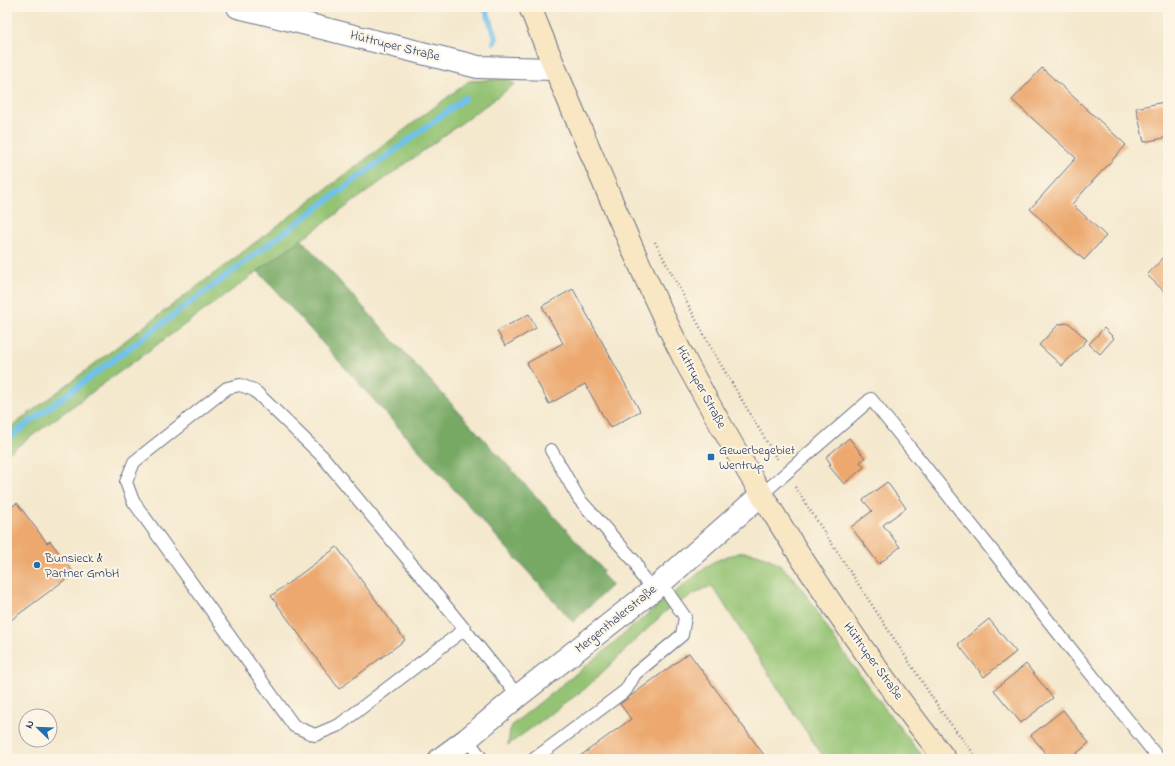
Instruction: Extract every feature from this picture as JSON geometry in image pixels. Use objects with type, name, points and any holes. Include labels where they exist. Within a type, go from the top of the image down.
[{"type":"main road","name":"Hüttruper Straße","points":[[530,7],[642,271],[686,362],[761,495],[839,614],[946,759]]},
{"type":"street","name":"Hüttruper Straße","points":[[238,7],[478,67],[555,69]]},
{"type":"street","name":"Mergenthalerstraße","points":[[440,759],[657,587],[761,495]]},
{"type":"lane","points":[[465,629],[339,725],[315,735],[294,726],[133,502],[126,482],[134,462],[227,388],[240,385],[254,390],[322,457],[465,629],[518,696]]},
{"type":"lane","points":[[761,495],[871,399],[1159,759]]},
{"type":"lane","points":[[534,759],[626,690],[635,674],[682,635],[685,617],[657,587],[640,574],[636,563],[579,499],[551,450]]},
{"type":"lane","points":[[467,739],[482,759]]},
{"type":"path","points":[[653,237],[711,348],[786,473],[943,714],[978,759]]},
{"type":"green space","points":[[507,79],[515,84],[7,454],[7,430],[469,81]]},
{"type":"green space","points":[[301,239],[604,571],[601,573],[612,585],[573,622],[258,271]]},
{"type":"green space","points":[[743,552],[770,559],[792,577],[806,594],[835,640],[857,671],[925,759],[825,759],[713,587],[705,588],[668,609],[586,688],[508,745],[510,730],[513,724],[713,562]]},
{"type":"building","points":[[1042,68],[1126,145],[1072,204],[1106,236],[1084,260],[1030,209],[1076,158],[1012,100]]},
{"type":"building","points":[[1164,102],[1168,123],[1168,137],[1144,142],[1136,108]]},
{"type":"building","points":[[1168,253],[1168,295],[1147,275]]},
{"type":"building","points":[[573,289],[640,411],[610,428],[585,384],[549,404],[527,363],[563,343],[542,306]]},
{"type":"building","points":[[529,314],[536,328],[505,346],[497,331]]},
{"type":"building","points":[[1069,323],[1087,340],[1062,366],[1039,345],[1059,324]]},
{"type":"building","points":[[1104,328],[1114,338],[1100,354],[1089,344]]},
{"type":"building","points":[[849,438],[865,458],[860,462],[864,467],[844,484],[829,466],[831,464],[826,457]]},
{"type":"building","points":[[887,482],[906,508],[883,525],[900,547],[879,564],[851,527],[872,511],[863,500]]},
{"type":"building","name":"Bunsieck & Partner GmbH","points":[[17,503],[47,543],[50,541],[74,573],[7,623],[7,510]]},
{"type":"building","points":[[337,547],[405,640],[339,689],[271,596]]},
{"type":"building","points":[[989,619],[1016,652],[984,677],[958,644]]},
{"type":"building","points":[[689,653],[767,759],[576,759],[631,719],[620,704]]},
{"type":"building","points":[[1026,664],[1053,698],[1021,723],[994,690]]},
{"type":"building","points":[[1063,710],[1089,743],[1070,759],[1050,759],[1031,735]]},
{"type":"waterway","points":[[485,7],[496,38],[494,42]]},
{"type":"waterway","points":[[7,439],[465,98]]},
{"type":"place","name":"Gewerbegebiet Wentrup","points":[[711,457]]},
{"type":"place","name":"Bunsieck & Partner GmbH","points":[[37,565]]}]
